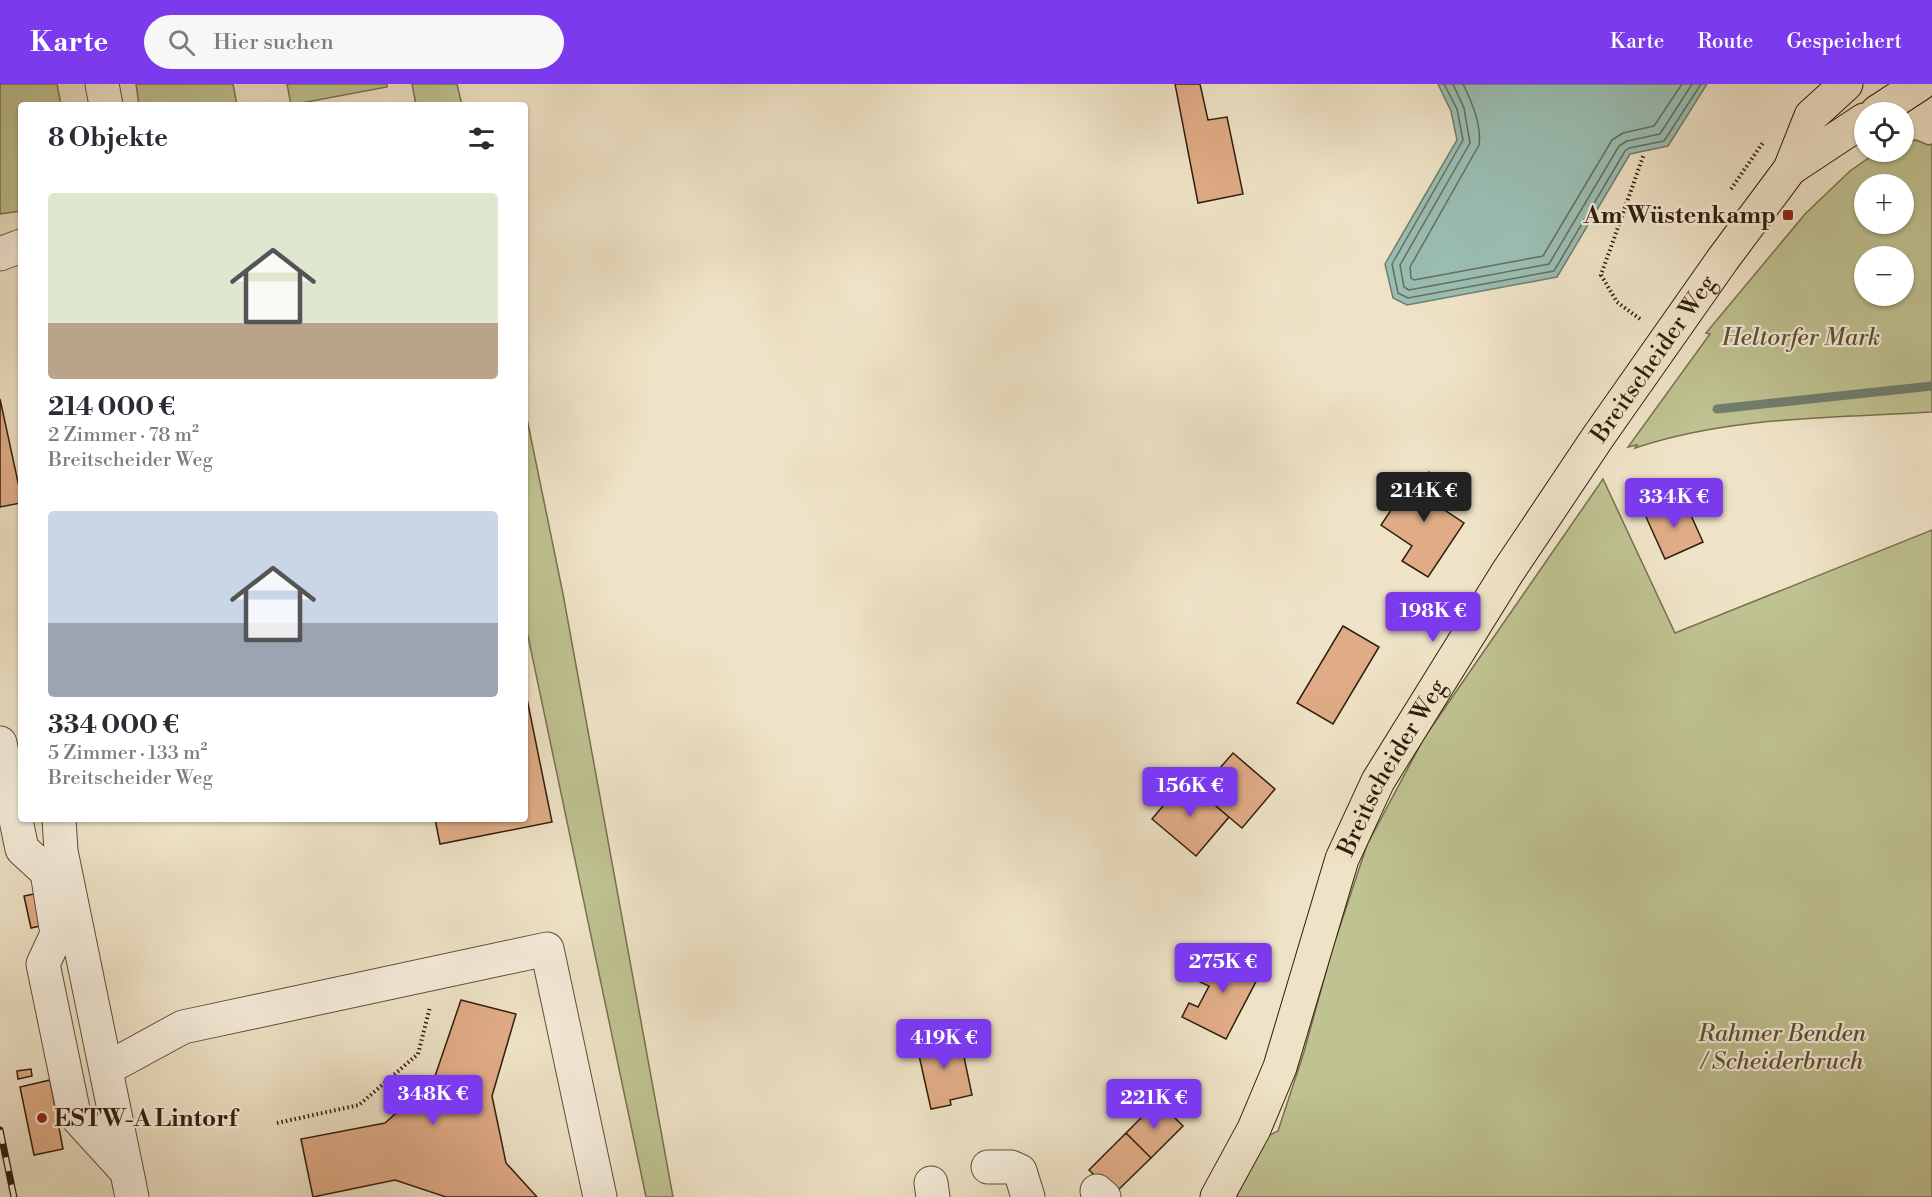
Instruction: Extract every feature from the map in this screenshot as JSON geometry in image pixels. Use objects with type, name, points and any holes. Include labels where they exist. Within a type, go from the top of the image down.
[{"type":"main road","points":[[1811,116],[1817,84]]},
{"type":"main road","name":"Breitscheider Weg","points":[[1217,1197],[1254,1129],[1280,1067],[1342,859],[1378,782],[1506,573],[1598,436],[1716,268],[1790,169],[1811,116],[1846,84]]},
{"type":"main road","points":[[1892,102],[1920,84]]},
{"type":"main road","name":"Breitscheider Weg","points":[[1790,169],[1854,127]]},
{"type":"lane","points":[[102,84],[105,102]]},
{"type":"lane","points":[[0,254],[18,247]]},
{"type":"lane","points":[[0,743],[22,849],[47,872],[57,934],[44,964],[74,1114],[129,1184]]},
{"type":"lane","points":[[59,822],[61,851],[129,1184]]},
{"type":"lane","points":[[106,1069],[183,1027],[547,949],[600,1197]]},
{"type":"lane","points":[[988,1167],[1011,1167],[1020,1171],[1028,1197]]},
{"type":"path","points":[[1644,154],[1601,274],[1617,302],[1668,338]]},
{"type":"path","points":[[277,1123],[359,1105],[418,1054],[440,972]]},
{"type":"green space","points":[[0,84],[57,84],[60,102],[18,102],[18,211],[0,214]]},
{"type":"green space","points":[[136,84],[233,84],[236,102],[139,102]]},
{"type":"green space","points":[[287,84],[387,84],[387,87],[307,102],[290,102]]},
{"type":"green space","points":[[412,84],[457,84],[461,102],[415,102]]},
{"type":"green space","name":"Heltorfer Mark","points":[[1914,140],[1932,144],[1932,412],[1744,424],[1707,430],[1635,448],[1637,445],[1628,447],[1710,334],[1706,333],[1805,214],[1850,171],[1863,162],[1914,162]]},
{"type":"green space","points":[[528,424],[563,594],[673,1197],[646,1197],[528,636]]},
{"type":"green space","name":"Rahmer Benden / Scheiderbruch","points":[[1603,479],[1675,633],[1932,530],[1932,1197],[1232,1197],[1252,1144],[1278,1131],[1304,1052],[1332,950],[1367,845],[1424,738]]},
{"type":"water","points":[[1438,84],[1707,84],[1668,146],[1630,154],[1557,277],[1407,305],[1393,298],[1385,264],[1457,140],[1451,111]]},
{"type":"building","points":[[1175,84],[1200,84],[1208,120],[1227,117],[1243,194],[1198,203]]},
{"type":"building","points":[[0,399],[18,482],[18,504],[0,507]]},
{"type":"building","points":[[1429,472],[1453,488],[1440,507],[1464,523],[1428,577],[1402,561],[1412,546],[1381,525],[1412,479],[1420,485]]},
{"type":"building","points":[[1684,500],[1703,542],[1665,559],[1646,517]]},
{"type":"building","points":[[1343,626],[1379,647],[1333,724],[1297,703]]},
{"type":"building","points":[[528,704],[552,822],[440,844],[436,822],[528,822]]},
{"type":"building","points":[[1233,753],[1275,789],[1242,828],[1199,792]]},
{"type":"building","points":[[1185,780],[1229,817],[1196,856],[1152,819]]},
{"type":"building","points":[[39,893],[45,925],[31,928],[24,896]]},
{"type":"building","points":[[1216,949],[1261,972],[1226,1039],[1182,1017],[1189,1003],[1198,1007],[1209,986],[1200,982]]},
{"type":"building","points":[[461,1000],[516,1014],[492,1096],[506,1163],[537,1197],[446,1197],[395,1180],[313,1197],[301,1139],[385,1123],[434,1079]]},
{"type":"building","points":[[959,1033],[972,1095],[950,1100],[951,1105],[931,1109],[916,1042]]},
{"type":"building","points":[[31,1069],[32,1076],[18,1079],[17,1071]]},
{"type":"building","name":"ESTW-A Lintorf","points":[[50,1080],[63,1149],[34,1155],[20,1087]]},
{"type":"building","points":[[1158,1101],[1183,1126],[1151,1158],[1126,1133]]},
{"type":"building","points":[[1126,1133],[1151,1158],[1114,1194],[1089,1170]]},
{"type":"waterway","points":[[1717,409],[1932,386]]},
{"type":"railway","points":[[0,1130],[14,1197]]},
{"type":"place","name":"Am Wüstenkamp","points":[[1788,215]]},
{"type":"place","name":"ESTW-A Lintorf","points":[[42,1118]]}]
